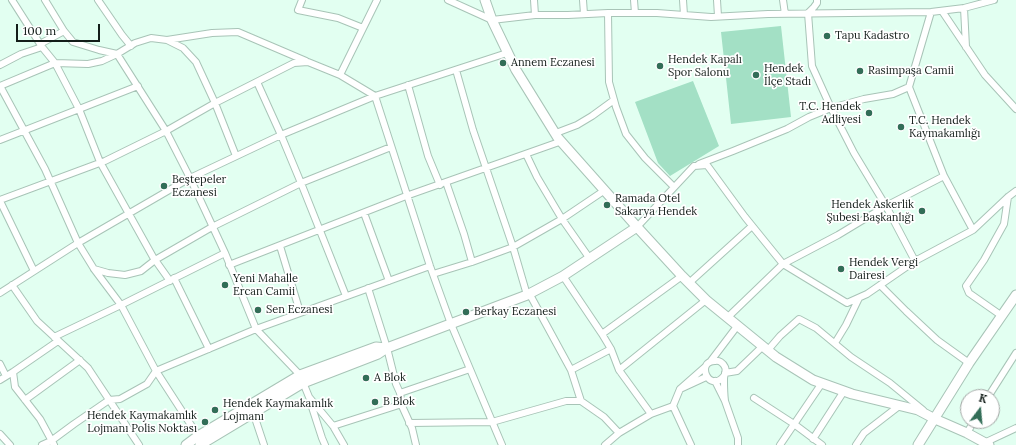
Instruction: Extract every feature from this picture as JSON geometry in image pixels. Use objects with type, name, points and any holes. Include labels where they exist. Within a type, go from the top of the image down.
[{"type":"main road","points":[[485,0],[492,20],[516,70],[556,133],[637,227],[706,300],[776,357],[813,380],[852,394],[918,410],[967,433],[982,443]]},
{"type":"main road","points":[[202,442],[302,379],[376,347],[387,348],[528,294],[563,276],[637,227]]},
{"type":"main road","points":[[918,445],[969,363],[1016,295]]},
{"type":"main road","points":[[186,445],[202,442],[254,412],[302,379]]},
{"type":"street","points":[[12,0],[41,46],[55,63],[80,109],[100,162],[155,260],[172,279],[209,349]]},
{"type":"street","points":[[46,0],[64,31],[73,42],[117,54],[138,86],[166,131],[190,178],[256,329],[302,379],[325,445]]},
{"type":"street","points":[[98,0],[122,36],[131,46]]},
{"type":"street","points":[[302,0],[298,10],[338,18],[363,28]]},
{"type":"street","points":[[340,75],[377,0]]},
{"type":"street","points":[[448,0],[492,20],[535,15],[608,13],[657,13],[718,16],[808,13],[931,12],[964,8],[994,0]]},
{"type":"street","points":[[534,0],[535,15]]},
{"type":"street","points":[[583,0],[584,14]]},
{"type":"street","points":[[634,0],[635,13]]},
{"type":"street","points":[[683,0],[684,15]]},
{"type":"street","points":[[717,0],[718,16]]},
{"type":"street","points":[[783,0],[784,14]]},
{"type":"street","points":[[817,0],[817,3],[808,13],[812,66],[854,153],[886,206],[915,261]]},
{"type":"street","points":[[964,8],[966,47]]},
{"type":"street","points":[[942,11],[985,75],[1016,109]]},
{"type":"street","points":[[931,12],[909,87],[944,176],[973,230]]},
{"type":"street","points":[[608,13],[609,82],[626,134],[645,158],[674,188]]},
{"type":"street","points":[[0,65],[41,46],[64,31]]},
{"type":"street","points":[[202,442],[156,371],[121,306],[94,269],[78,243],[50,180],[0,86],[55,63],[88,64],[102,61],[135,43],[151,38],[167,40],[212,33],[238,32],[340,75],[375,96],[406,196],[451,324],[502,445]]},
{"type":"street","points":[[167,40],[183,48],[196,62],[215,103],[236,156]]},
{"type":"street","points":[[0,293],[78,243],[190,178],[281,134],[375,96],[507,53]]},
{"type":"street","points":[[34,271],[0,201],[50,180],[100,162],[166,131],[215,103],[294,63],[308,62]]},
{"type":"street","points":[[456,70],[473,130],[528,294],[571,370],[581,401]]},
{"type":"street","points":[[257,82],[281,134],[346,296]]},
{"type":"street","points":[[408,85],[428,156],[440,185]]},
{"type":"street","points":[[0,140],[138,86]]},
{"type":"street","points":[[637,227],[694,166],[787,129],[809,117],[831,108],[864,99],[893,94],[909,87]]},
{"type":"street","points":[[556,133],[577,126],[614,100]]},
{"type":"street","points":[[229,265],[406,196],[562,141]]},
{"type":"street","points":[[94,269],[108,273],[125,275],[141,271],[155,260],[212,226],[301,183],[391,147]]},
{"type":"street","points":[[526,154],[537,177],[562,219],[590,258]]},
{"type":"street","points":[[694,166],[707,165],[752,226],[783,264],[847,303],[859,298],[915,261],[973,230],[1016,191]]},
{"type":"street","points":[[728,317],[783,264],[838,235],[886,206],[944,176]]},
{"type":"street","points":[[446,182],[472,262]]},
{"type":"street","points":[[433,274],[513,247],[562,219],[605,190]]},
{"type":"street","points":[[1002,316],[969,293],[966,286],[984,260],[1004,224],[1008,198]]},
{"type":"street","points":[[364,213],[389,281]]},
{"type":"street","points":[[602,334],[686,280],[752,226]]},
{"type":"street","points":[[280,246],[300,312]]},
{"type":"street","points":[[0,380],[13,372],[56,339],[224,253]]},
{"type":"street","points":[[42,445],[52,443],[74,424],[109,400],[120,399],[147,384],[156,371],[300,312],[430,266]]},
{"type":"street","points":[[563,276],[611,349],[619,370],[651,414]]},
{"type":"street","points":[[12,285],[37,321],[88,368],[139,445]]},
{"type":"street","points":[[880,285],[937,340],[969,363]]},
{"type":"street","points":[[368,288],[387,348],[402,404],[410,423],[416,445]]},
{"type":"street","points":[[835,343],[846,325],[859,298]]},
{"type":"street","points":[[619,370],[706,300]]},
{"type":"street","points":[[706,377],[719,381],[725,375],[737,371],[799,319],[816,328],[851,357],[890,383],[935,419]]},
{"type":"street","points":[[690,445],[673,406],[680,389],[708,364],[738,325]]},
{"type":"street","points":[[571,370],[611,349]]},
{"type":"street","points":[[993,389],[1016,353]]},
{"type":"street","points":[[25,400],[80,360]]},
{"type":"street","points":[[706,377],[705,370],[708,364],[716,360],[722,363],[726,369],[725,400]]},
{"type":"street","points":[[0,364],[6,376]]},
{"type":"street","points":[[400,393],[470,369]]},
{"type":"street","points":[[13,372],[15,387],[40,419],[52,443]]},
{"type":"street","points":[[680,389],[706,377]]},
{"type":"street","points":[[716,381],[725,400],[738,438],[738,445]]},
{"type":"street","points":[[780,445],[822,383]]},
{"type":"street","points":[[813,439],[844,391]]},
{"type":"street","points":[[309,397],[333,426],[344,445]]},
{"type":"street","points":[[754,398],[794,424],[822,445]]},
{"type":"street","points":[[410,423],[492,422],[566,401],[581,401],[604,417],[620,433]]},
{"type":"street","points":[[333,426],[402,404]]},
{"type":"street","points":[[605,445],[620,433],[651,414],[673,406]]},
{"type":"street","points":[[856,445],[864,433],[899,406]]},
{"type":"street","points":[[254,412],[264,445]]},
{"type":"street","points":[[982,443],[1016,428]]},
{"type":"street","points":[[967,433],[969,429]]},
{"type":"street","points":[[0,434],[10,445]]},
{"type":"green space","name":"Hendek İlçe Stadı","points":[[781,26],[791,117],[731,124],[721,32]]},
{"type":"green space","points":[[693,81],[719,146],[670,176],[658,163],[635,102]]},
{"type":"place","name":"Tapu Kadastro","points":[[827,36]]},
{"type":"place","name":"Annem Eczanesi","points":[[503,63]]},
{"type":"place","name":"Hendek Kapalı Spor Salonu","points":[[660,66]]},
{"type":"place","name":"Rasimpaşa Camii","points":[[860,71]]},
{"type":"place","name":"Hendek İlçe Stadı","points":[[756,75]]},
{"type":"place","name":"T.C. Hendek Adliyesi","points":[[869,113]]},
{"type":"place","name":"T.C. Hendek Kaymakamlığı","points":[[901,127]]},
{"type":"place","name":"Beştepeler Eczanesi","points":[[164,186]]},
{"type":"place","name":"Ramada Otel Sakarya Hendek","points":[[607,205]]},
{"type":"place","name":"Hendek Askerlik Şubesi Başkanlığı","points":[[922,211]]},
{"type":"place","name":"Hendek Vergi Dairesi","points":[[841,269]]},
{"type":"place","name":"Yeni Mahalle Ercan Camii","points":[[225,285]]},
{"type":"place","name":"Sen Eczanesi","points":[[258,310]]},
{"type":"place","name":"Berkay Eczanesi","points":[[466,312]]},
{"type":"place","name":"A Blok","points":[[366,378]]},
{"type":"place","name":"B Blok","points":[[375,402]]},
{"type":"place","name":"Hendek Kaymakamlık Lojmanı","points":[[215,410]]},
{"type":"place","name":"Hendek Kaymakamlık Lojmanı Polis Noktası","points":[[205,422]]}]
